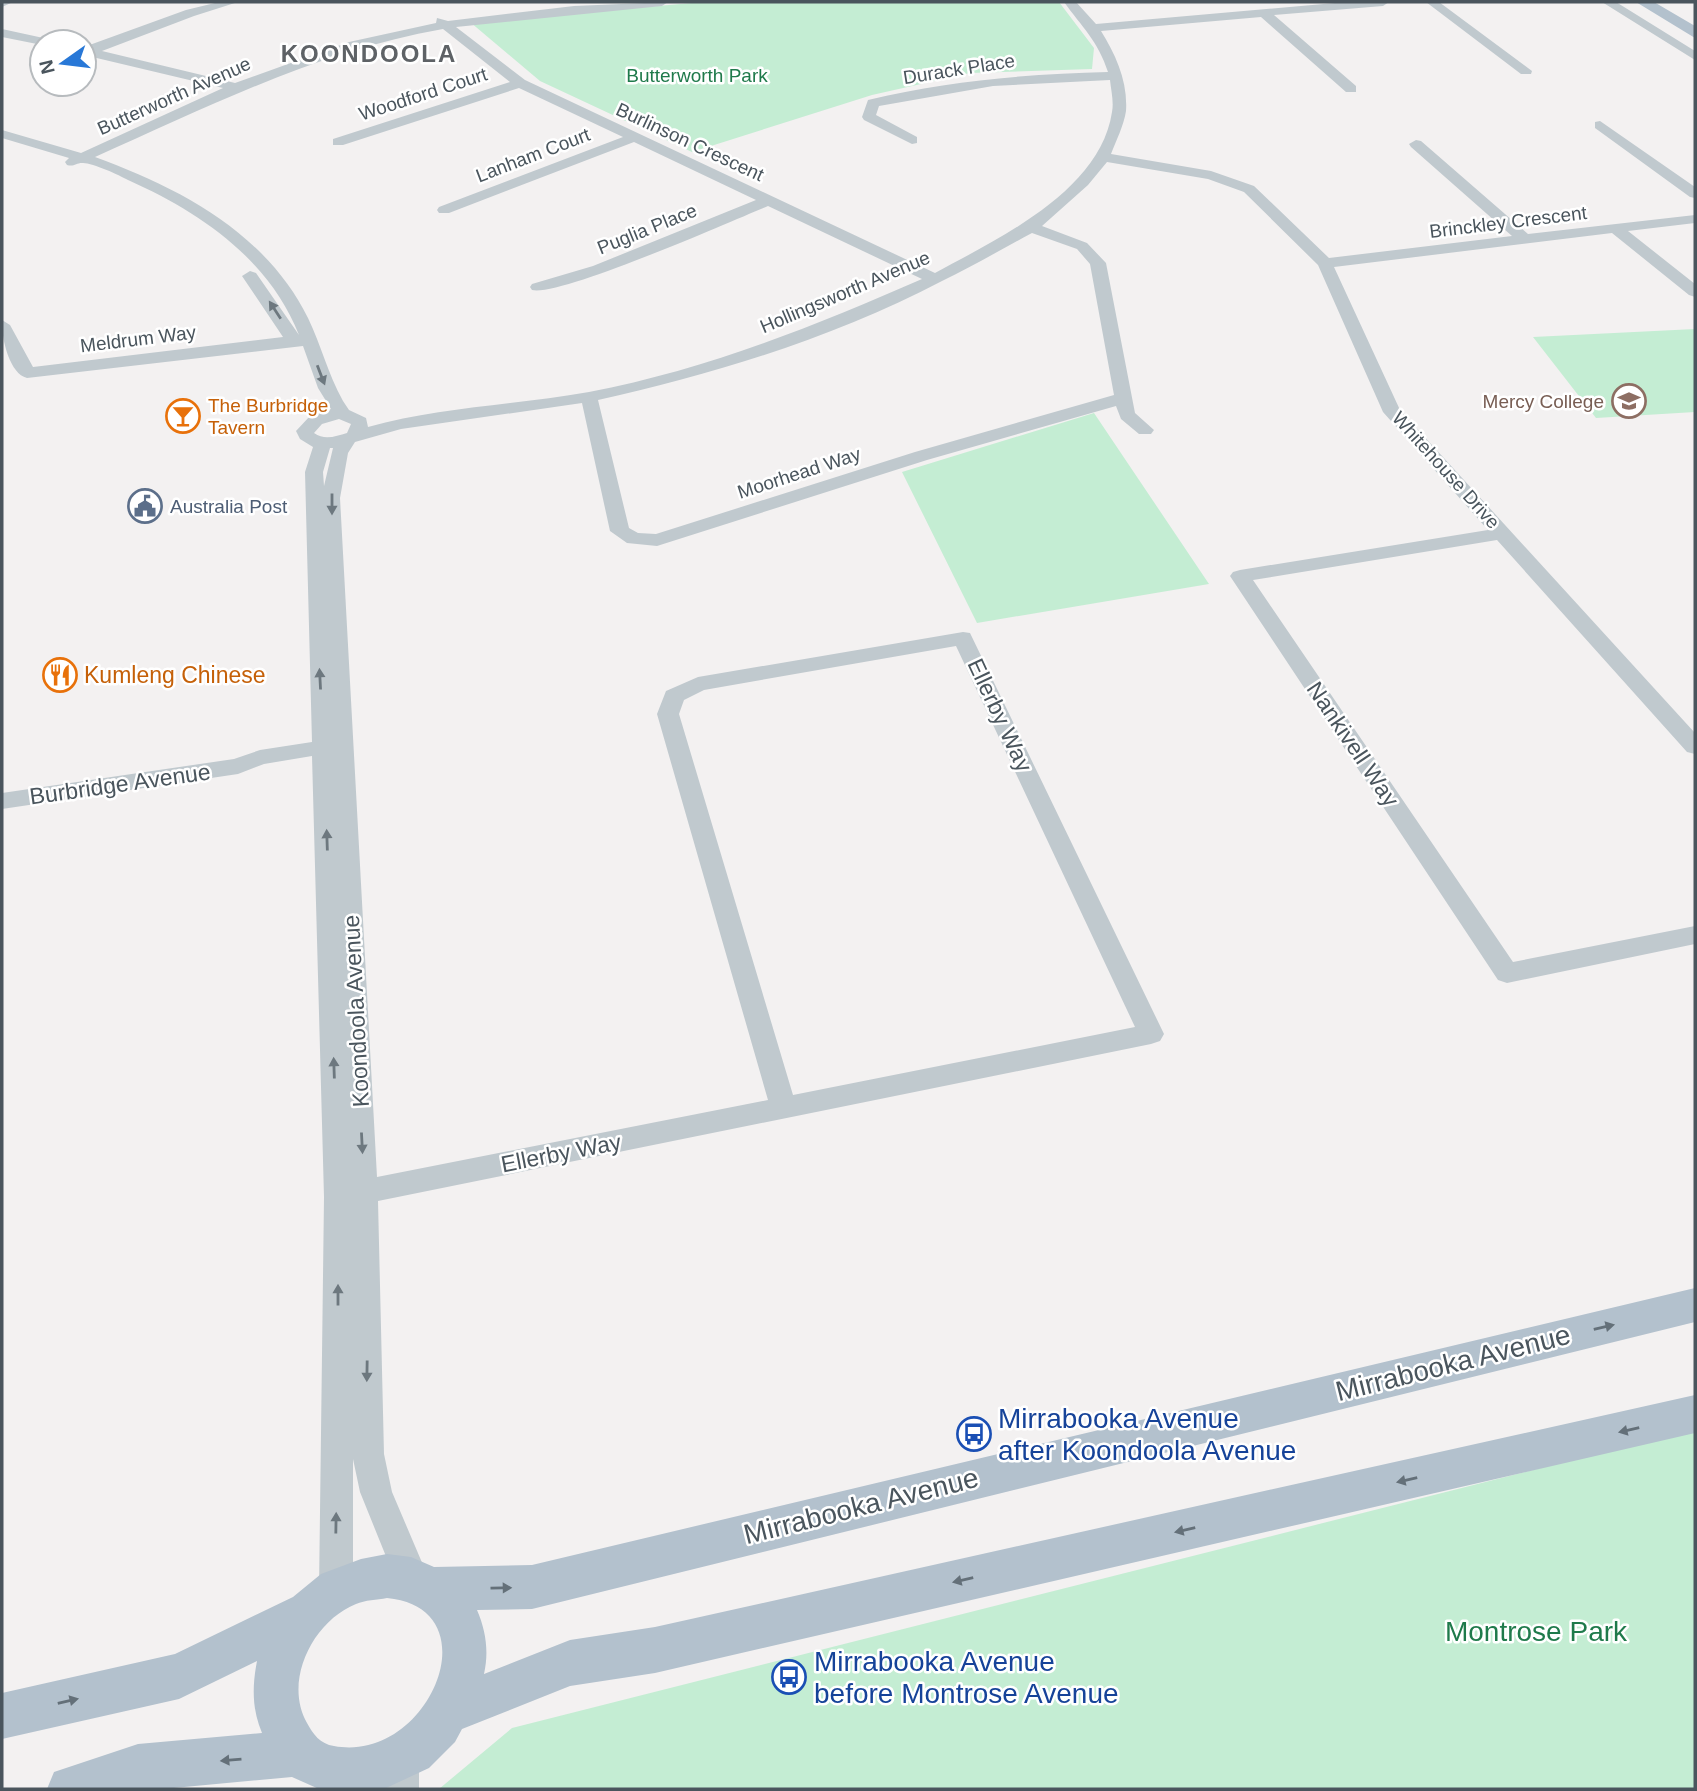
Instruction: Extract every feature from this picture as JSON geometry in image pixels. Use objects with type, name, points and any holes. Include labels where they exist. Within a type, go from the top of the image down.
[{"type":"main road","points":[[1644,2],[1695,33]]},
{"type":"main road","name":"Mirrabooka Avenue","points":[[2,1716],[178,1676],[361,1580],[387,1576],[422,1584],[533,1587],[1695,1305]]},
{"type":"main road","points":[[449,1712],[570,1663],[655,1650],[1695,1415]]},
{"type":"main road","points":[[71,1789],[138,1768],[354,1773],[377,1769],[401,1774],[449,1712],[462,1683],[466,1655],[461,1629],[450,1606],[422,1584]]},
{"type":"main road","points":[[322,1771],[281,1730],[274,1700],[277,1669],[289,1638],[323,1601]]},
{"type":"street","points":[[98,47],[190,13],[232,2]]},
{"type":"street","name":"Butterworth Avenue","points":[[73,157],[322,48],[444,23],[547,6],[606,2]]},
{"type":"street","name":"Butterworth Avenue","points":[[547,6],[662,2]]},
{"type":"street","name":"Hollingsworth Avenue","points":[[352,428],[400,424],[589,397],[665,380],[774,346],[935,279],[1031,227],[1083,182],[1103,157],[1119,112],[1116,76],[1108,52],[1093,28],[1070,2]]},
{"type":"street","points":[[1093,28],[1383,2]]},
{"type":"street","points":[[1432,2],[1526,71]]},
{"type":"street","points":[[1608,2],[1695,56]]},
{"type":"street","points":[[1264,12],[1351,89]]},
{"type":"street","name":"Burlinson Crescent","points":[[444,23],[520,83],[935,279]]},
{"type":"street","points":[[2,33],[28,39]]},
{"type":"street","points":[[98,54],[231,87]]},
{"type":"street","name":"Durack Place","points":[[912,140],[869,117],[873,103],[971,83],[1035,77],[1116,76]]},
{"type":"street","name":"Woodford Court","points":[[338,142],[520,83]]},
{"type":"street","points":[[1600,124],[1695,194]]},
{"type":"street","points":[[2,134],[73,157],[141,188],[177,207],[213,232],[302,340],[329,398],[352,428]]},
{"type":"street","name":"Lanham Court","points":[[444,209],[635,137]]},
{"type":"street","points":[[2,142],[73,157]]},
{"type":"street","points":[[1416,144],[1525,240]]},
{"type":"street","name":"Whitehouse Drive","points":[[1103,157],[1211,175],[1249,189],[1325,264],[1392,412],[1695,747]]},
{"type":"street","name":"Puglia Place","points":[[538,287],[599,269],[769,200]]},
{"type":"street","name":"Brinckley Crescent","points":[[1325,264],[1695,219]]},
{"type":"street","points":[[1031,227],[1082,246],[1098,263],[1123,398],[1128,415],[1145,430]]},
{"type":"street","points":[[1616,229],[1695,292]]},
{"type":"street","name":"Meldrum Way","points":[[2,325],[27,373],[302,340]]},
{"type":"street","points":[[302,340],[315,406],[305,430],[310,439],[323,443],[352,428]]},
{"type":"street","name":"Moorhead Way","points":[[589,397],[620,531],[634,539],[657,540],[921,456],[1123,398]]},
{"type":"street","points":[[315,406],[352,428]]},
{"type":"street","name":"Koondoola Avenue","points":[[352,428],[339,453],[331,498],[334,752],[351,1195],[368,1454],[376,1492],[422,1584]]},
{"type":"street","name":"Koondoola Avenue","points":[[323,443],[314,472],[334,752]]},
{"type":"street","name":"Nankivell Way","points":[[1502,533],[1240,576],[1507,973],[1695,935]]},
{"type":"street","name":"Ellerby Way","points":[[351,1195],[784,1109],[1151,1034],[963,638],[698,684],[674,696],[668,714],[784,1109]]},
{"type":"street","name":"Burbridge Avenue","points":[[2,801],[238,766],[258,769],[334,752]]},
{"type":"street","name":"Koondoola Avenue","points":[[323,1601],[351,1195]]},
{"type":"green space","name":"Butterworth Park","points":[[704,2],[1059,2],[1094,48],[1092,69],[970,73],[872,95],[692,152],[540,81],[470,22]]},
{"type":"green space","points":[[1695,329],[1695,412],[1596,418],[1533,337]]},
{"type":"green space","points":[[1094,413],[1209,584],[977,623],[902,472]]},
{"type":"green space","name":"Montrose Park","points":[[1695,1429],[1695,1789],[439,1789],[512,1728]]},
{"type":"place","name":"Mercy College","points":[[1629,401]]},
{"type":"place","name":"The Burbridge Tavern","points":[[183,416]]},
{"type":"place","name":"Australia Post","points":[[145,506]]},
{"type":"place","name":"Kumleng Chinese","points":[[60,675]]},
{"type":"place","name":"Mirrabooka Avenue after Koondoola Avenue","points":[[974,1434]]},
{"type":"place","name":"Mirrabooka Avenue before Montrose Avenue","points":[[789,1677]]},
{"type":"district","name":"KOONDOOLA","points":[[369,53]]}]
